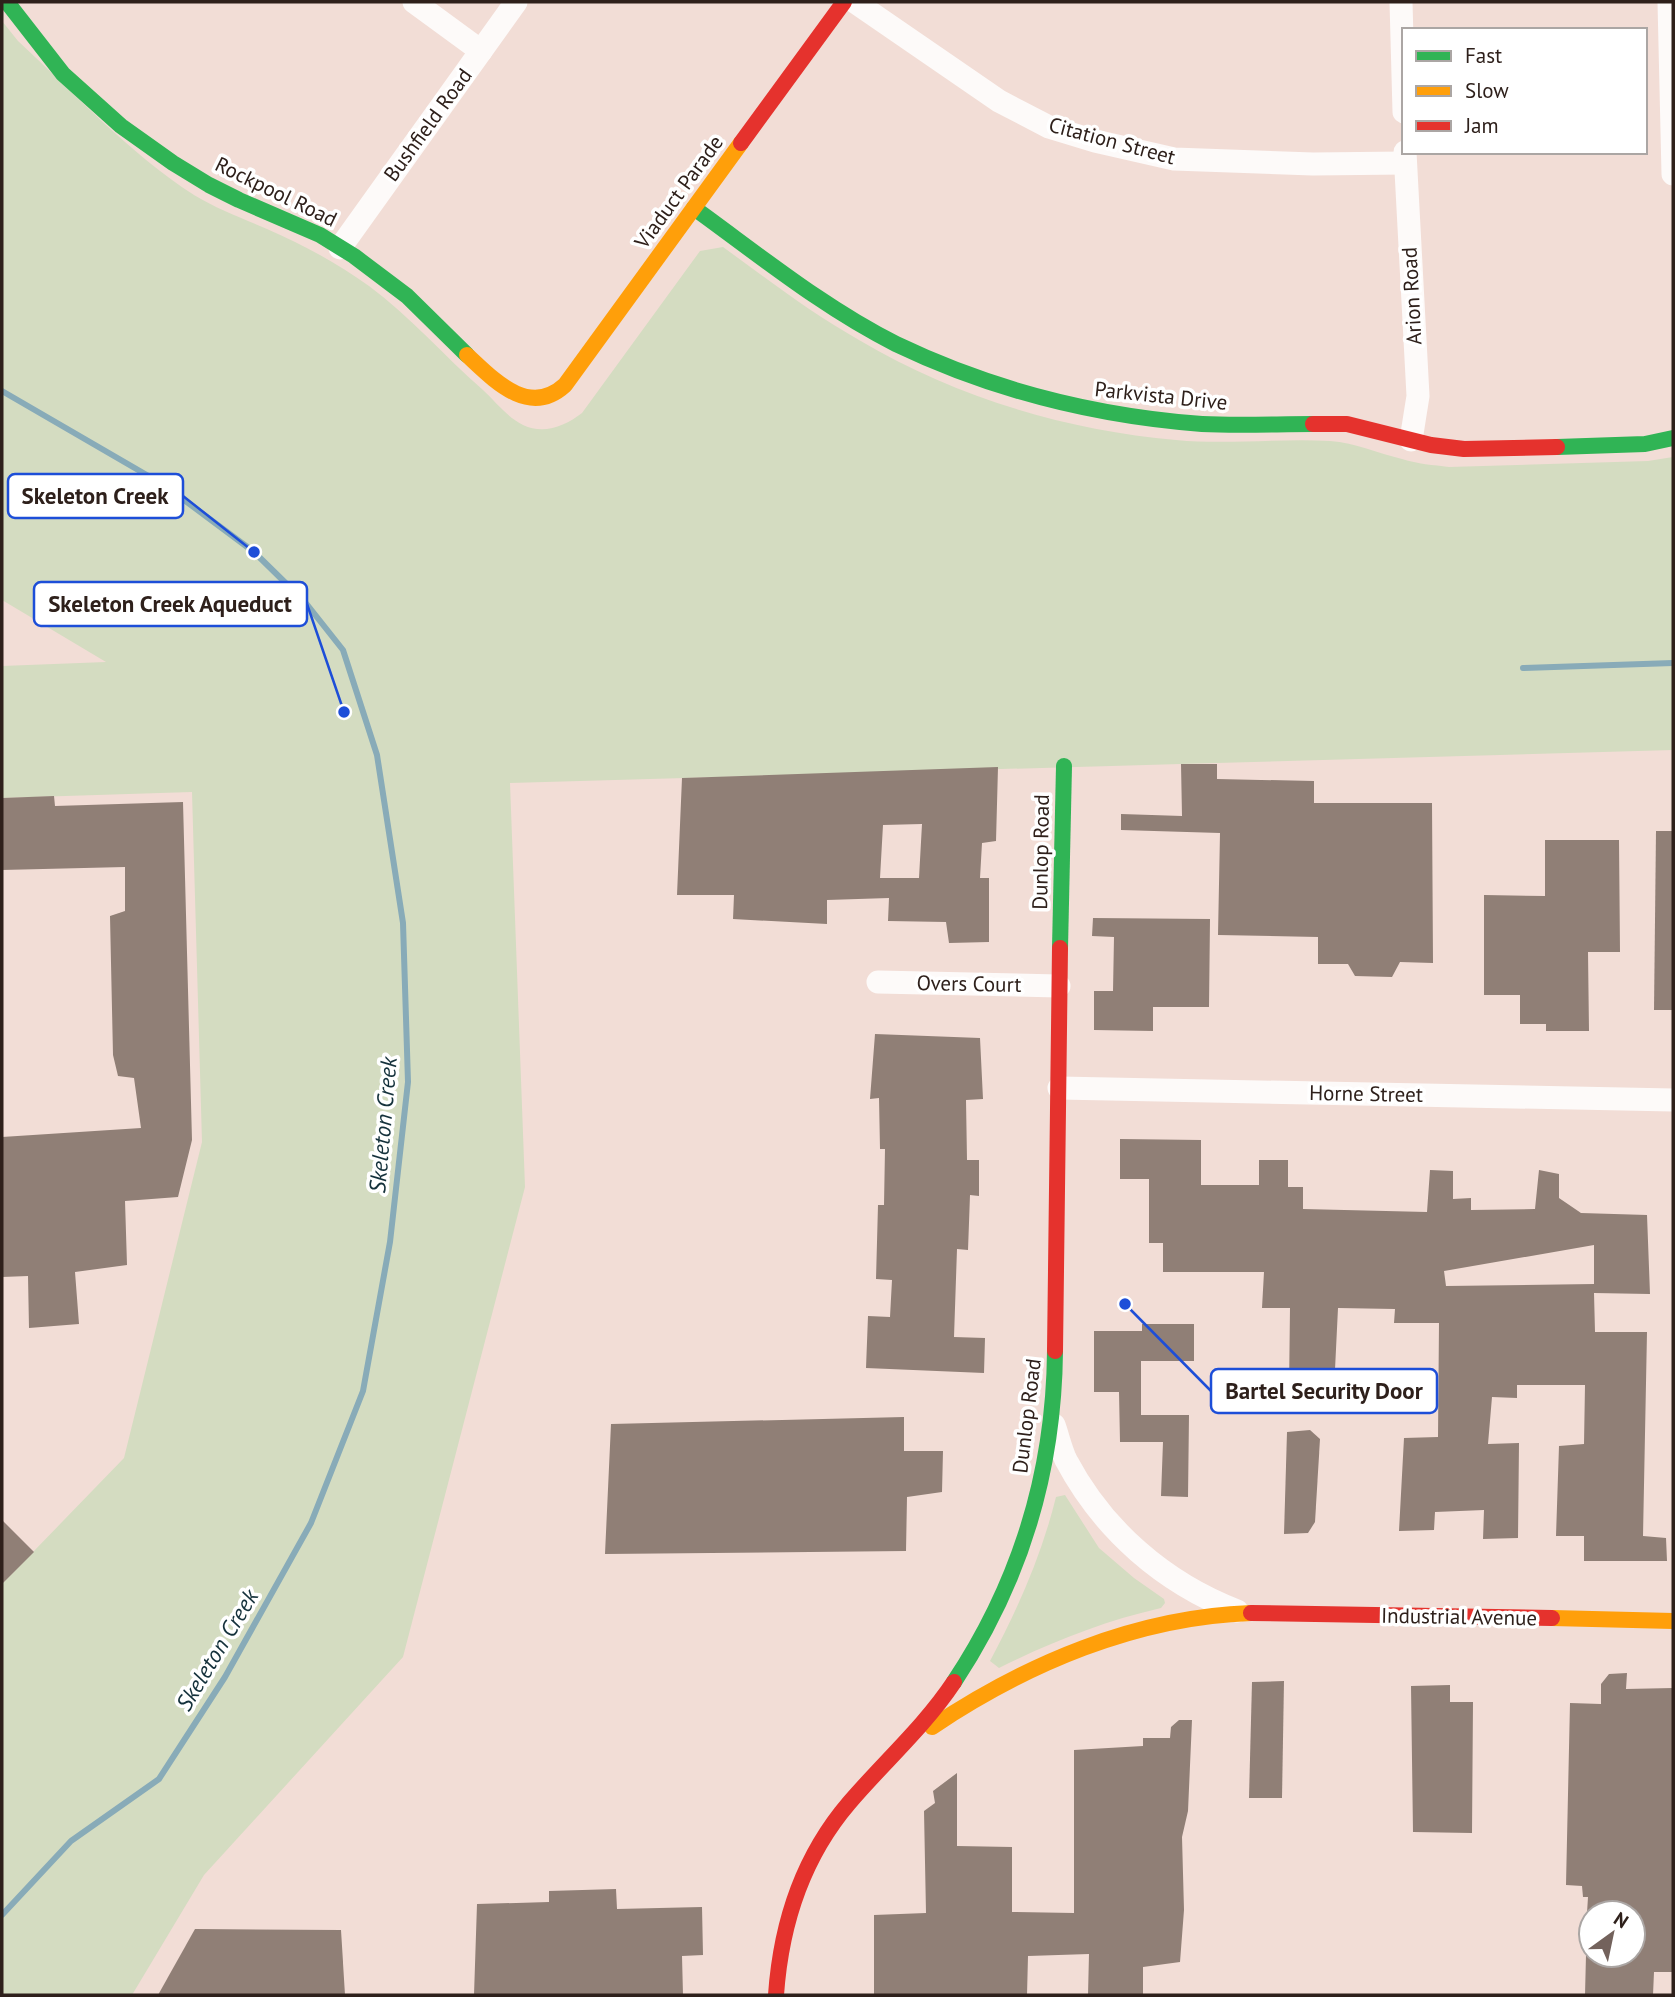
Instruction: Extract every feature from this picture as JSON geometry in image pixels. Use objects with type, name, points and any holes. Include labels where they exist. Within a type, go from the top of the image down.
[{"type":"street","name":"Rockpool Road","points":[[8,2],[54,65],[143,141],[186,171],[228,195],[320,235],[340,247],[411,299],[470,358],[512,391],[528,398],[542,398]]},
{"type":"street","points":[[414,2],[481,51]]},
{"type":"street","name":"Bushfield Road","points":[[340,247],[516,2]]},
{"type":"street","name":"Viaduct Parade","points":[[542,398],[558,393],[565,385],[844,2]]},
{"type":"street","name":"Citation Street","points":[[855,2],[999,101],[1049,127],[1095,141],[1174,159],[1313,164],[1405,157]]},
{"type":"street","points":[[1401,2],[1402,39]]},
{"type":"street","points":[[1669,2],[1673,174]]},
{"type":"street","name":"Arion Road","points":[[1405,157],[1418,396],[1411,440]]},
{"type":"street","name":"Parkvista Drive","points":[[694,208],[821,299],[895,343],[1013,390],[1098,412],[1139,418],[1253,426],[1347,424],[1411,440],[1464,449],[1594,447],[1645,444],[1673,438]]},
{"type":"street","name":"Dunlop Road","points":[[776,1995],[780,1952],[805,1867],[829,1828],[946,1694],[992,1618],[1007,1587],[1044,1470],[1052,1418],[1055,1370],[1064,766]]},
{"type":"street","name":"Overs Court","points":[[878,982],[1059,986]]},
{"type":"street","name":"Horne Street","points":[[1059,1088],[1673,1100]]},
{"type":"street","name":"Industrial Avenue","points":[[1052,1418],[1065,1459],[1113,1527],[1143,1558],[1209,1600],[1244,1614]]},
{"type":"street","name":"Industrial Avenue","points":[[892,1758],[960,1707],[999,1685],[1063,1656],[1153,1628],[1197,1618],[1244,1614],[1673,1621]]},
{"type":"green space","points":[[2,21],[18,41],[147,161],[194,195],[293,241],[357,278],[399,310],[507,414],[531,428],[554,428],[582,413],[700,251],[723,247],[824,319],[896,360],[972,394],[1052,419],[1176,440],[1340,442],[1414,462],[1449,467],[1648,461],[1673,457],[1673,750],[510,783],[525,1187],[403,1657],[204,1875],[132,1995],[2,1995],[2,1584],[124,1458],[202,1142],[192,792],[2,798],[2,666],[106,662],[2,600]]},
{"type":"green space","points":[[1065,1495],[1099,1548],[1164,1599],[1165,1603],[1161,1608],[1078,1633],[999,1668],[990,1661],[1028,1581],[1056,1497]]},
{"type":"building","points":[[1181,764],[1217,764],[1217,779],[1314,781],[1314,803],[1432,803],[1433,963],[1400,962],[1392,977],[1355,976],[1348,964],[1318,964],[1318,937],[1218,935],[1220,833],[1121,830],[1121,814],[1182,816]]},
{"type":"building","points":[[998,767],[996,841],[982,843],[980,878],[989,878],[989,942],[949,943],[946,922],[888,921],[889,898],[827,900],[827,924],[733,919],[734,895],[677,895],[682,778]],"holes":[[[922,824],[919,878],[880,878],[883,825]]]},
{"type":"building","points":[[54,796],[55,806],[183,802],[192,1140],[178,1197],[125,1201],[127,1265],[75,1272],[79,1324],[29,1328],[28,1276],[2,1277],[2,1137],[141,1128],[134,1078],[118,1076],[113,1055],[110,916],[125,911],[125,867],[2,870],[2,798]]},
{"type":"building","points":[[1656,831],[1673,831],[1673,1010],[1654,1010]]},
{"type":"building","points":[[1545,840],[1619,840],[1620,952],[1588,952],[1589,1031],[1546,1031],[1546,1024],[1520,1024],[1520,995],[1484,995],[1484,895],[1545,896]]},
{"type":"building","points":[[1093,918],[1210,919],[1209,1007],[1153,1007],[1153,1031],[1094,1030],[1094,991],[1113,991],[1114,937],[1092,936]]},
{"type":"building","points":[[875,1034],[980,1038],[983,1099],[966,1100],[967,1160],[979,1160],[979,1196],[970,1195],[968,1250],[957,1249],[954,1337],[985,1338],[984,1373],[866,1368],[868,1316],[890,1317],[892,1280],[876,1279],[878,1205],[884,1205],[885,1149],[880,1149],[879,1098],[870,1099]]},
{"type":"building","points":[[1120,1139],[1201,1140],[1201,1185],[1259,1185],[1259,1160],[1288,1160],[1288,1187],[1303,1187],[1303,1209],[1427,1212],[1430,1170],[1453,1171],[1453,1199],[1471,1198],[1471,1210],[1535,1209],[1539,1170],[1559,1174],[1559,1198],[1581,1213],[1647,1215],[1650,1294],[1594,1293],[1595,1332],[1647,1332],[1643,1536],[1666,1538],[1667,1561],[1584,1561],[1584,1536],[1556,1536],[1559,1446],[1584,1444],[1585,1385],[1517,1385],[1517,1398],[1492,1397],[1488,1444],[1519,1443],[1518,1538],[1483,1539],[1484,1510],[1435,1512],[1434,1530],[1399,1531],[1404,1438],[1438,1437],[1439,1323],[1394,1323],[1395,1309],[1338,1308],[1334,1390],[1289,1391],[1290,1308],[1262,1308],[1264,1272],[1163,1272],[1163,1243],[1149,1243],[1149,1179],[1120,1179]],"holes":[[[1594,1245],[1594,1284],[1446,1286],[1444,1271]]]},
{"type":"building","points":[[1142,1324],[1194,1324],[1194,1361],[1141,1361],[1141,1415],[1189,1415],[1188,1497],[1161,1496],[1163,1442],[1120,1442],[1119,1392],[1094,1392],[1094,1331],[1142,1331]]},
{"type":"building","points":[[904,1417],[904,1451],[943,1451],[942,1492],[907,1497],[906,1551],[605,1554],[611,1424]]},
{"type":"building","points":[[1310,1430],[1320,1439],[1315,1522],[1308,1533],[1284,1534],[1287,1432]]},
{"type":"building","points":[[2,1520],[34,1552],[2,1584]]},
{"type":"building","points":[[1627,1673],[1626,1689],[1673,1688],[1673,1972],[1654,1972],[1653,1995],[1585,1995],[1586,1969],[1647,1969],[1647,1899],[1588,1899],[1583,1897],[1582,1886],[1566,1885],[1570,1703],[1601,1704],[1601,1684],[1609,1674]]},
{"type":"building","points":[[1284,1681],[1282,1798],[1249,1798],[1252,1682]]},
{"type":"building","points":[[1450,1685],[1450,1702],[1473,1702],[1472,1833],[1413,1832],[1411,1686]]},
{"type":"building","points":[[1179,1720],[1192,1720],[1188,1811],[1182,1837],[1184,1910],[1180,1962],[1143,1967],[1143,1995],[1088,1995],[1089,1954],[1028,1956],[1027,1995],[874,1995],[874,1915],[926,1913],[924,1811],[935,1803],[933,1791],[957,1773],[957,1846],[1012,1847],[1012,1912],[1074,1913],[1074,1750],[1143,1746],[1143,1738],[1170,1738],[1171,1727]]},
{"type":"building","points":[[616,1889],[617,1909],[702,1907],[703,1955],[682,1956],[683,1995],[474,1995],[477,1904],[549,1902],[549,1891]]},
{"type":"building","points":[[195,1929],[341,1930],[345,1995],[158,1995]]},
{"type":"waterway","name":"Skeleton Creek","points":[[2,391],[164,485],[254,552],[305,602],[343,650],[377,755],[403,923],[408,1082],[390,1242],[363,1391],[311,1523],[225,1677],[159,1779],[71,1841],[2,1915]]},
{"type":"waterway","points":[[1523,668],[1673,663]]},
{"type":"traffic: fast","points":[[7,2],[63,74],[121,126],[209,185],[320,235],[354,256],[407,296],[467,355]]},
{"type":"traffic: fast","points":[[694,208],[792,280],[869,330],[969,375],[1045,398],[1123,415],[1202,424],[1313,424]]},
{"type":"traffic: fast","points":[[1557,447],[1645,444],[1673,438]]},
{"type":"traffic: fast","points":[[1060,948],[1064,766]]},
{"type":"traffic: fast","points":[[954,1682],[998,1605],[1029,1524],[1048,1439],[1055,1351]]},
{"type":"traffic: slow","points":[[467,355],[500,384],[525,397],[538,398],[552,394],[565,385],[741,143]]},
{"type":"traffic: slow","points":[[932,1727],[1005,1683],[1084,1648],[1124,1634],[1166,1624],[1208,1616],[1251,1613]]},
{"type":"traffic: slow","points":[[1552,1618],[1673,1621]]},
{"type":"traffic: jam","points":[[741,143],[844,2]]},
{"type":"traffic: jam","points":[[1313,424],[1347,424],[1431,445],[1464,449],[1557,447]]},
{"type":"traffic: jam","points":[[1055,1351],[1060,948]]},
{"type":"traffic: jam","points":[[1251,1613],[1552,1618]]},
{"type":"traffic: jam","points":[[776,1995],[789,1918],[818,1846],[849,1803],[917,1729],[954,1682]]},
{"type":"place","name":"Skeleton Creek","points":[[254,552]]},
{"type":"place","name":"Skeleton Creek Aqueduct","points":[[344,712]]},
{"type":"place","name":"Bartel Security Door","points":[[1125,1304]]}]
